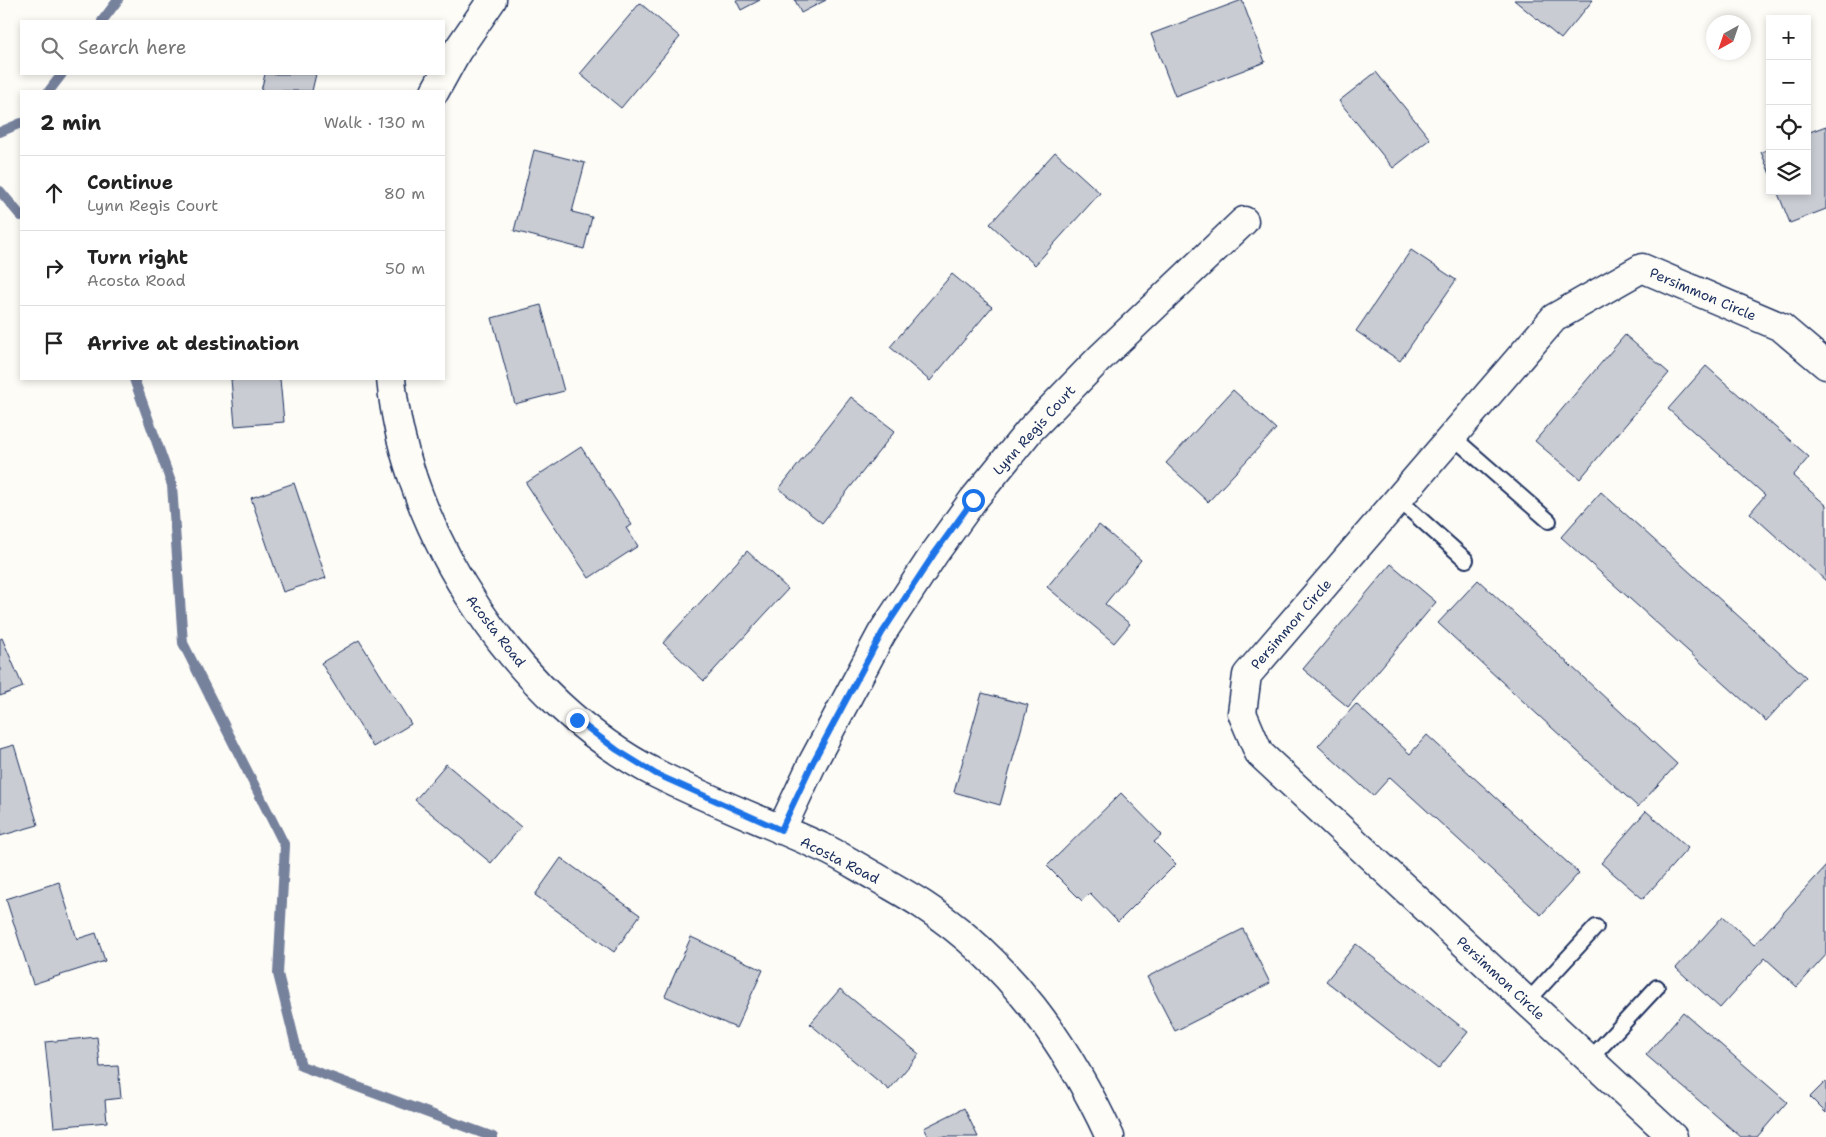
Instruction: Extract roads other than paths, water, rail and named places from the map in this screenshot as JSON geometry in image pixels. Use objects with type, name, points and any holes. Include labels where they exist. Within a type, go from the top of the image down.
[{"type":"street","points":[[445,73],[457,51],[492,0]]},
{"type":"street","points":[[436,90],[444,75]]},
{"type":"street","name":"Lynn Regis Court","points":[[781,830],[813,762],[882,633],[934,554],[973,500],[1030,430],[1094,365],[1244,221]]},
{"type":"street","name":"Persimmon Circle","points":[[1673,1137],[1259,753],[1242,713],[1247,675],[1554,318],[1642,268],[1780,327],[1826,365]]},
{"type":"street","name":"Acosta Road","points":[[391,380],[402,441],[419,496],[446,556],[467,593],[500,639],[536,681],[577,720],[617,750],[656,774],[831,852],[923,904],[963,935],[1008,978],[1042,1016],[1072,1063],[1110,1137]]},
{"type":"lane","points":[[1453,437],[1548,521]]},
{"type":"lane","points":[[1398,500],[1466,560]]},
{"type":"lane","points":[[1527,1002],[1596,927]]},
{"type":"lane","points":[[1590,1059],[1657,987]]},
{"type":"waterway","points":[[103,20],[118,0]]},
{"type":"waterway","points":[[50,90],[61,75]]},
{"type":"waterway","points":[[0,132],[20,123]]},
{"type":"waterway","points":[[0,191],[20,215]]},
{"type":"waterway","points":[[134,380],[172,485],[183,643],[285,846],[278,974],[301,1066],[493,1137]]}]
